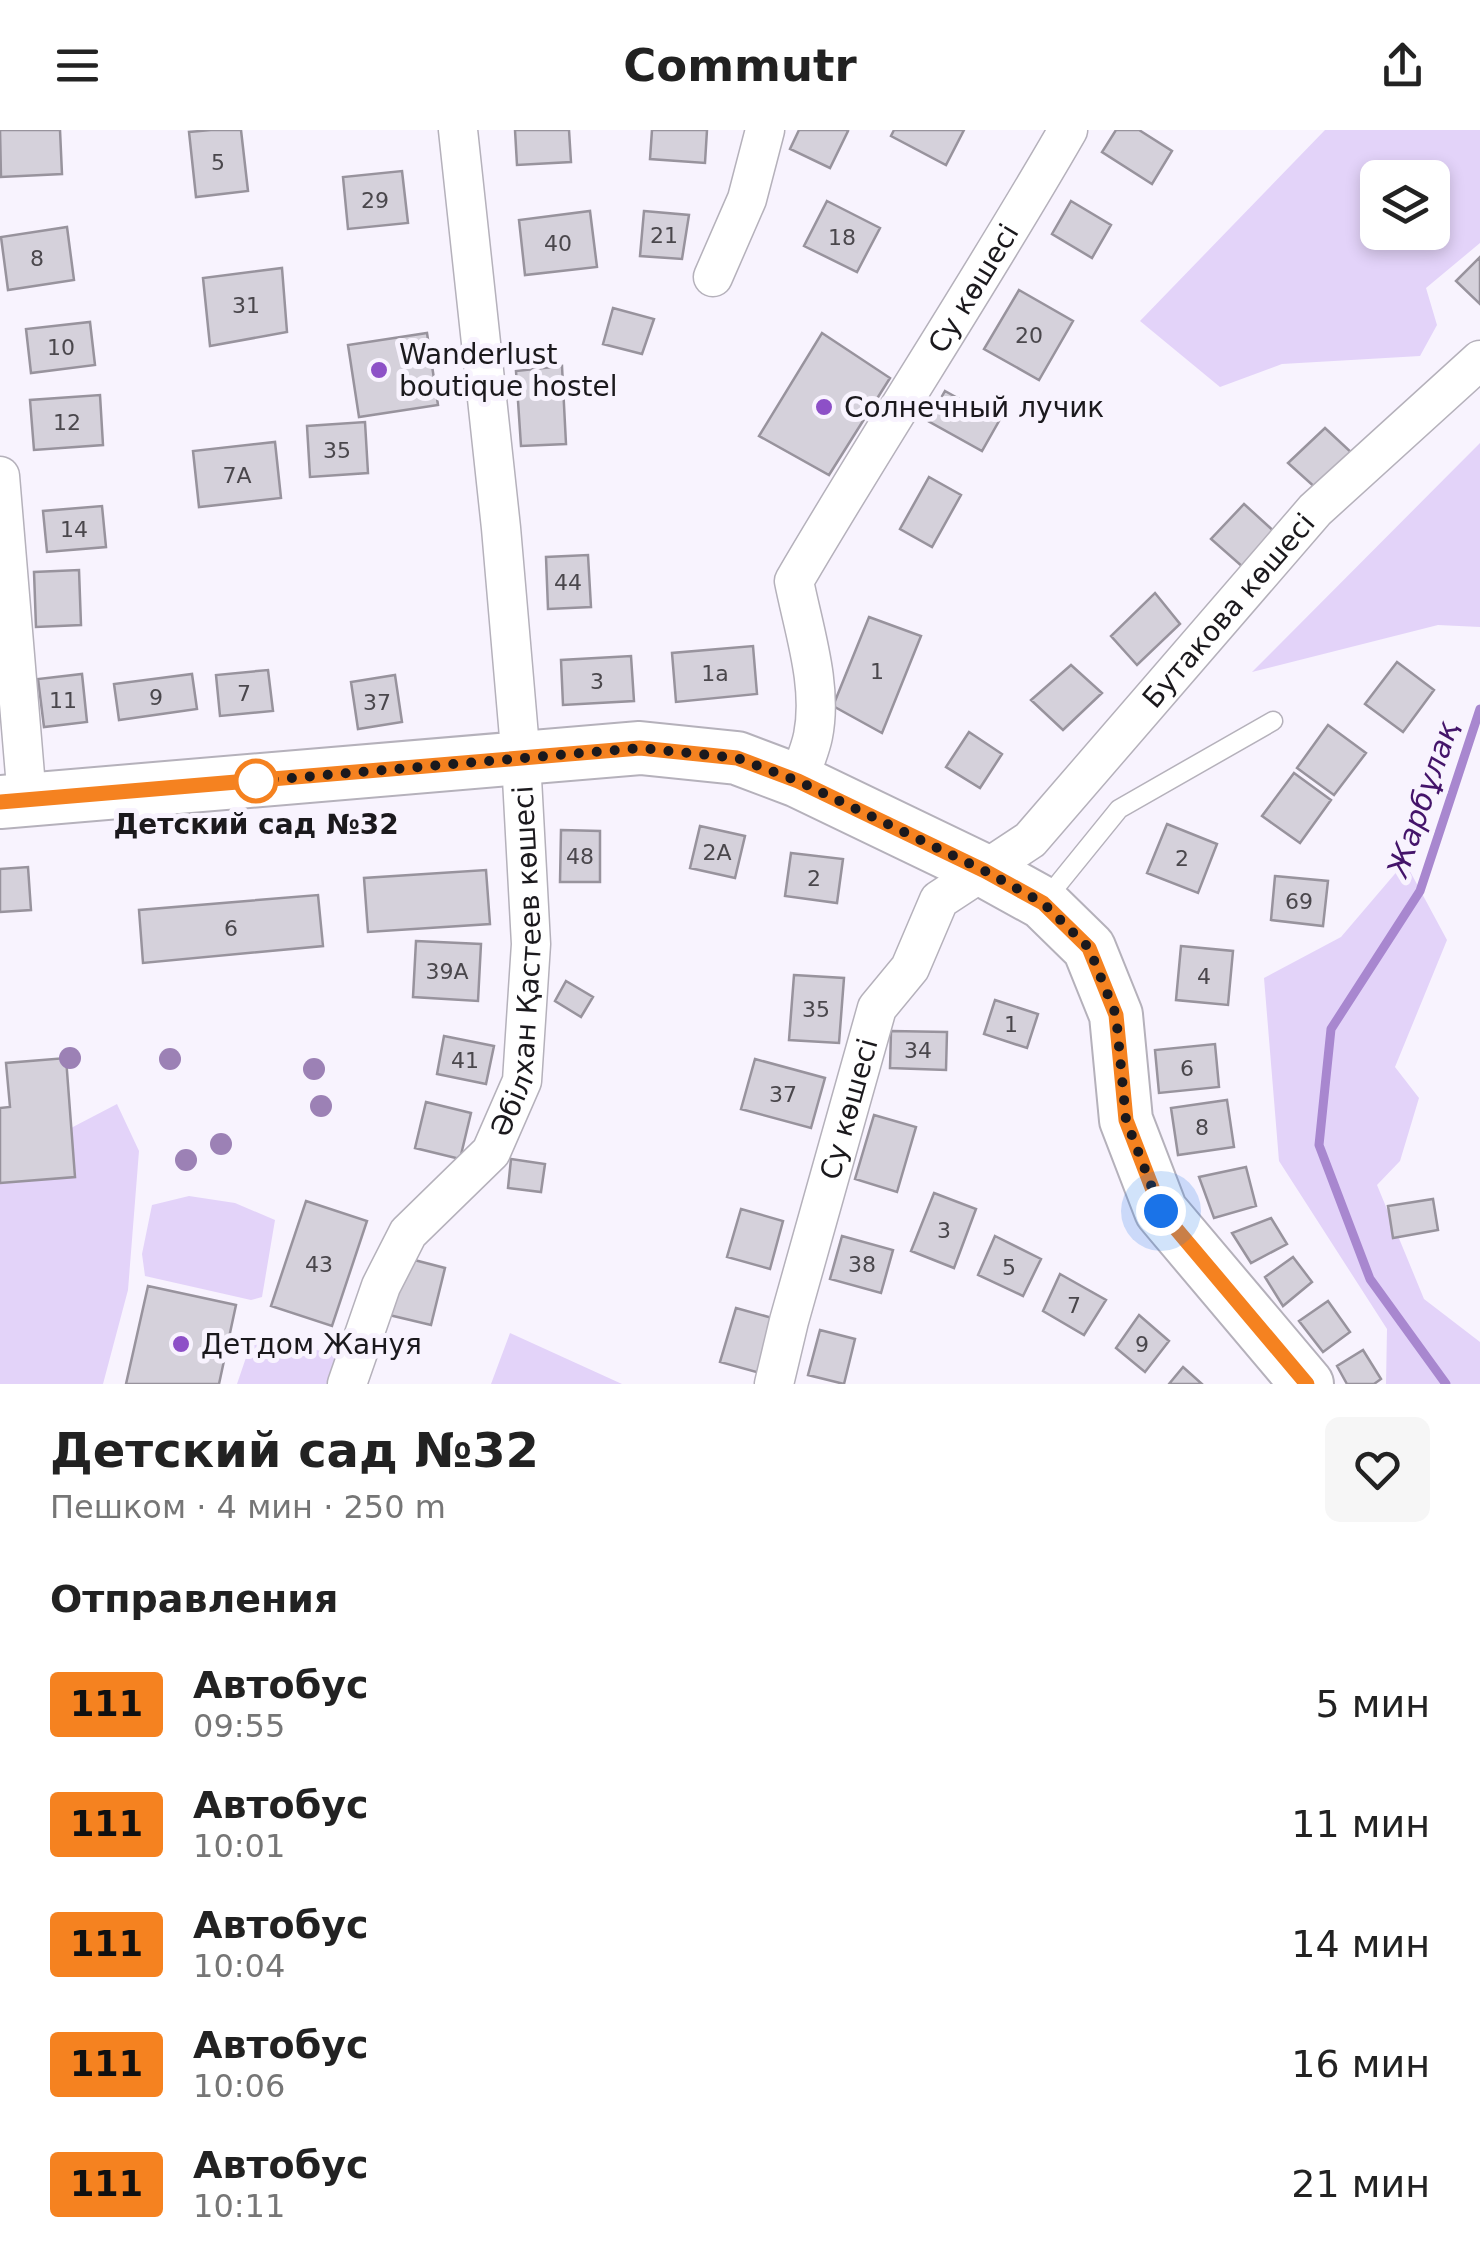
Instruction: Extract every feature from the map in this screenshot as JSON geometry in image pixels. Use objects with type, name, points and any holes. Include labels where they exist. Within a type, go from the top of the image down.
[{"type":"street","name":"Әбілхан Қастеев көшесі","points":[[347,1384],[381,1286],[408,1234],[491,1152],[522,1082],[532,944],[520,760],[501,528],[458,130]]},
{"type":"street","points":[[714,277],[746,199],[766,130]]},
{"type":"street","name":"Су көшесі","points":[[798,781],[813,738],[815,700],[794,582],[869,452],[1002,245],[1068,130]]},
{"type":"street","name":"Бутакова көшесі","points":[[985,871],[1030,840],[1315,510],[1480,360]]},
{"type":"street","points":[[0,476],[7,800],[640,748],[737,758],[798,781],[1043,903],[1089,948],[1116,1015],[1126,1120],[1161,1211],[1307,1384]]},
{"type":"street","name":"Су көшесі","points":[[774,1384],[878,1008],[910,968],[939,900],[985,871]]},
{"type":"lane","points":[[1043,903],[1119,809],[1273,721]]},
{"type":"shaded area","points":[[1325,130],[1480,130],[1480,243],[1426,288],[1437,325],[1420,356],[1282,364],[1220,387],[1140,321]]},
{"type":"shaded area","points":[[1480,443],[1480,627],[1438,625],[1252,672]]},
{"type":"shaded area","points":[[1405,862],[1447,940],[1395,1067],[1419,1098],[1400,1161],[1377,1185],[1424,1299],[1480,1342],[1480,1384],[1386,1384],[1387,1329],[1279,1161],[1264,978],[1341,937]]},
{"type":"shaded area","points":[[117,1104],[139,1151],[128,1290],[103,1384],[0,1384],[0,1165]]},
{"type":"shaded area","points":[[189,1196],[235,1203],[275,1220],[262,1297],[251,1300],[145,1276],[142,1254],[152,1205]]},
{"type":"shaded area","points":[[510,1333],[622,1384],[491,1384]]},
{"type":"shaded area","points":[[253,1337],[346,1356],[336,1384],[237,1384]]},
{"type":"building","points":[[0,130],[60,130],[62,174],[1,177]]},
{"type":"building","points":[[241,130],[248,191],[196,197],[189,132]]},
{"type":"building","points":[[515,130],[569,130],[571,162],[517,165]]},
{"type":"building","points":[[652,130],[707,130],[705,163],[650,159]]},
{"type":"building","points":[[799,130],[848,131],[830,168],[790,149]]},
{"type":"building","points":[[894,130],[964,130],[946,165],[891,136]]},
{"type":"building","points":[[1116,130],[1139,130],[1172,151],[1152,184],[1102,152]]},
{"type":"building","points":[[402,171],[408,223],[348,229],[343,177]]},
{"type":"building","points":[[827,201],[880,228],[857,272],[804,246]]},
{"type":"building","points":[[1071,201],[1111,225],[1092,258],[1052,234]]},
{"type":"building","points":[[590,211],[597,267],[525,275],[519,220]]},
{"type":"building","points":[[644,211],[689,215],[682,259],[640,256]]},
{"type":"building","points":[[67,227],[74,280],[8,290],[1,237]]},
{"type":"building","points":[[1480,257],[1480,304],[1456,281]]},
{"type":"building","points":[[282,268],[287,332],[210,346],[203,278]]},
{"type":"building","points":[[1019,290],[1073,321],[1039,380],[984,349]]},
{"type":"building","points":[[613,308],[654,319],[642,354],[603,344]]},
{"type":"building","points":[[90,322],[95,365],[31,373],[26,329]]},
{"type":"building","points":[[427,333],[438,405],[359,417],[348,345]]},
{"type":"building","name":"Солнечный лучик","points":[[822,333],[890,378],[829,475],[759,436]]},
{"type":"building","points":[[562,366],[566,444],[521,446],[516,371]]},
{"type":"building","points":[[945,391],[999,421],[982,451],[928,421]]},
{"type":"building","points":[[100,395],[103,445],[34,450],[30,400]]},
{"type":"building","points":[[365,422],[368,473],[310,477],[307,426]]},
{"type":"building","points":[[1325,428],[1353,454],[1318,490],[1288,463]]},
{"type":"building","points":[[275,442],[281,498],[199,507],[193,451]]},
{"type":"building","points":[[929,477],[961,495],[932,547],[900,529]]},
{"type":"building","points":[[1244,504],[1277,534],[1244,568],[1211,539]]},
{"type":"building","points":[[102,506],[106,547],[47,552],[43,511]]},
{"type":"building","points":[[588,555],[591,607],[548,609],[546,557]]},
{"type":"building","points":[[79,570],[81,625],[36,627],[34,572]]},
{"type":"building","points":[[1155,593],[1180,624],[1137,665],[1111,636]]},
{"type":"building","points":[[869,617],[921,636],[882,733],[833,706]]},
{"type":"building","points":[[753,646],[757,694],[676,702],[672,653]]},
{"type":"building","points":[[631,656],[634,701],[563,705],[561,660]]},
{"type":"building","points":[[1397,662],[1434,690],[1403,732],[1365,704]]},
{"type":"building","points":[[1071,665],[1102,693],[1063,730],[1031,700]]},
{"type":"building","points":[[268,670],[273,711],[220,716],[216,675]]},
{"type":"building","points":[[82,674],[87,722],[44,727],[38,679]]},
{"type":"building","points":[[192,674],[197,709],[119,720],[114,684]]},
{"type":"building","points":[[395,675],[402,722],[358,729],[351,682]]},
{"type":"building","points":[[1328,725],[1366,753],[1334,795],[1297,768]]},
{"type":"building","points":[[969,732],[1002,754],[980,788],[946,767]]},
{"type":"building","points":[[1294,773],[1331,800],[1300,843],[1262,816]]},
{"type":"building","points":[[1167,824],[1217,844],[1198,893],[1147,873]]},
{"type":"building","points":[[700,826],[745,836],[735,878],[690,868]]},
{"type":"building","points":[[561,830],[600,831],[600,882],[560,882]]},
{"type":"building","points":[[791,853],[843,859],[837,903],[785,896]]},
{"type":"building","points":[[28,867],[31,910],[0,912],[0,869]]},
{"type":"building","points":[[486,870],[490,924],[368,932],[364,878]]},
{"type":"building","points":[[1275,876],[1328,881],[1323,926],[1271,920]]},
{"type":"building","points":[[318,895],[323,946],[143,963],[139,910]]},
{"type":"building","points":[[416,941],[481,944],[478,1001],[413,997]]},
{"type":"building","points":[[1181,946],[1233,951],[1228,1005],[1176,1000]]},
{"type":"building","points":[[794,975],[844,978],[839,1043],[789,1040]]},
{"type":"building","points":[[566,981],[593,997],[581,1017],[555,1001]]},
{"type":"building","points":[[995,1000],[1038,1014],[1027,1048],[984,1034]]},
{"type":"building","points":[[891,1031],[947,1032],[946,1070],[890,1068]]},
{"type":"building","points":[[444,1036],[494,1046],[486,1084],[437,1074]]},
{"type":"building","points":[[1215,1044],[1219,1087],[1159,1093],[1155,1050]]},
{"type":"building","points":[[66,1058],[75,1177],[0,1183],[0,1108],[10,1107],[6,1063]]},
{"type":"building","points":[[755,1059],[825,1078],[811,1128],[741,1109]]},
{"type":"building","points":[[1227,1100],[1234,1147],[1178,1155],[1171,1108]]},
{"type":"building","points":[[426,1102],[471,1113],[460,1159],[415,1148]]},
{"type":"building","points":[[874,1115],[916,1127],[897,1192],[855,1179]]},
{"type":"building","points":[[511,1159],[545,1164],[541,1192],[508,1188]]},
{"type":"building","points":[[1246,1167],[1256,1206],[1214,1218],[1199,1177]]},
{"type":"building","points":[[934,1193],[976,1209],[954,1268],[911,1251]]},
{"type":"building","points":[[1433,1199],[1438,1230],[1393,1238],[1388,1206]]},
{"type":"building","points":[[306,1201],[367,1221],[332,1326],[271,1306]]},
{"type":"building","points":[[741,1209],[783,1221],[770,1269],[727,1257]]},
{"type":"building","points":[[1271,1218],[1287,1244],[1251,1263],[1232,1233]]},
{"type":"building","points":[[842,1236],[893,1250],[881,1293],[830,1279]]},
{"type":"building","points":[[995,1236],[1041,1259],[1023,1296],[978,1275]]},
{"type":"building","points":[[399,1256],[445,1268],[431,1325],[385,1314]]},
{"type":"building","points":[[1293,1257],[1312,1282],[1283,1306],[1265,1277]]},
{"type":"building","points":[[1060,1274],[1106,1300],[1084,1335],[1043,1311]]},
{"type":"building","name":"Детдом Жануя","points":[[148,1286],[236,1305],[219,1384],[126,1384]]},
{"type":"building","points":[[1328,1301],[1350,1332],[1323,1352],[1299,1321]]},
{"type":"building","points":[[736,1308],[776,1319],[760,1373],[720,1362]]},
{"type":"building","points":[[1139,1315],[1169,1341],[1145,1372],[1116,1348]]},
{"type":"building","points":[[820,1330],[855,1339],[844,1384],[808,1375]]},
{"type":"building","points":[[1363,1350],[1381,1379],[1374,1384],[1347,1384],[1337,1366]]},
{"type":"building","points":[[1183,1367],[1202,1384],[1169,1384]]},
{"type":"waterway","name":"Жарбұлақ","points":[[1446,1384],[1370,1279],[1319,1145],[1331,1029],[1420,891],[1480,709]]},
{"type":"bus line","name":"111","points":[[0,802],[640,748],[737,758],[798,781],[1043,903],[1089,948],[1116,1015],[1126,1120],[1161,1211],[1307,1384]]},
{"type":"place","name":"Wanderlust boutique hostel","points":[[379,370]]},
{"type":"place","name":"Солнечный лучик","points":[[824,407]]},
{"type":"place","name":"Детский сад №32","points":[[256,781]]},
{"type":"place","name":"Детдом Жануя","points":[[181,1344]]},
{"type":"route","points":[[256,781],[640,748],[737,758],[798,781],[1043,903],[1089,948],[1116,1015],[1126,1120],[1161,1211]]}]
